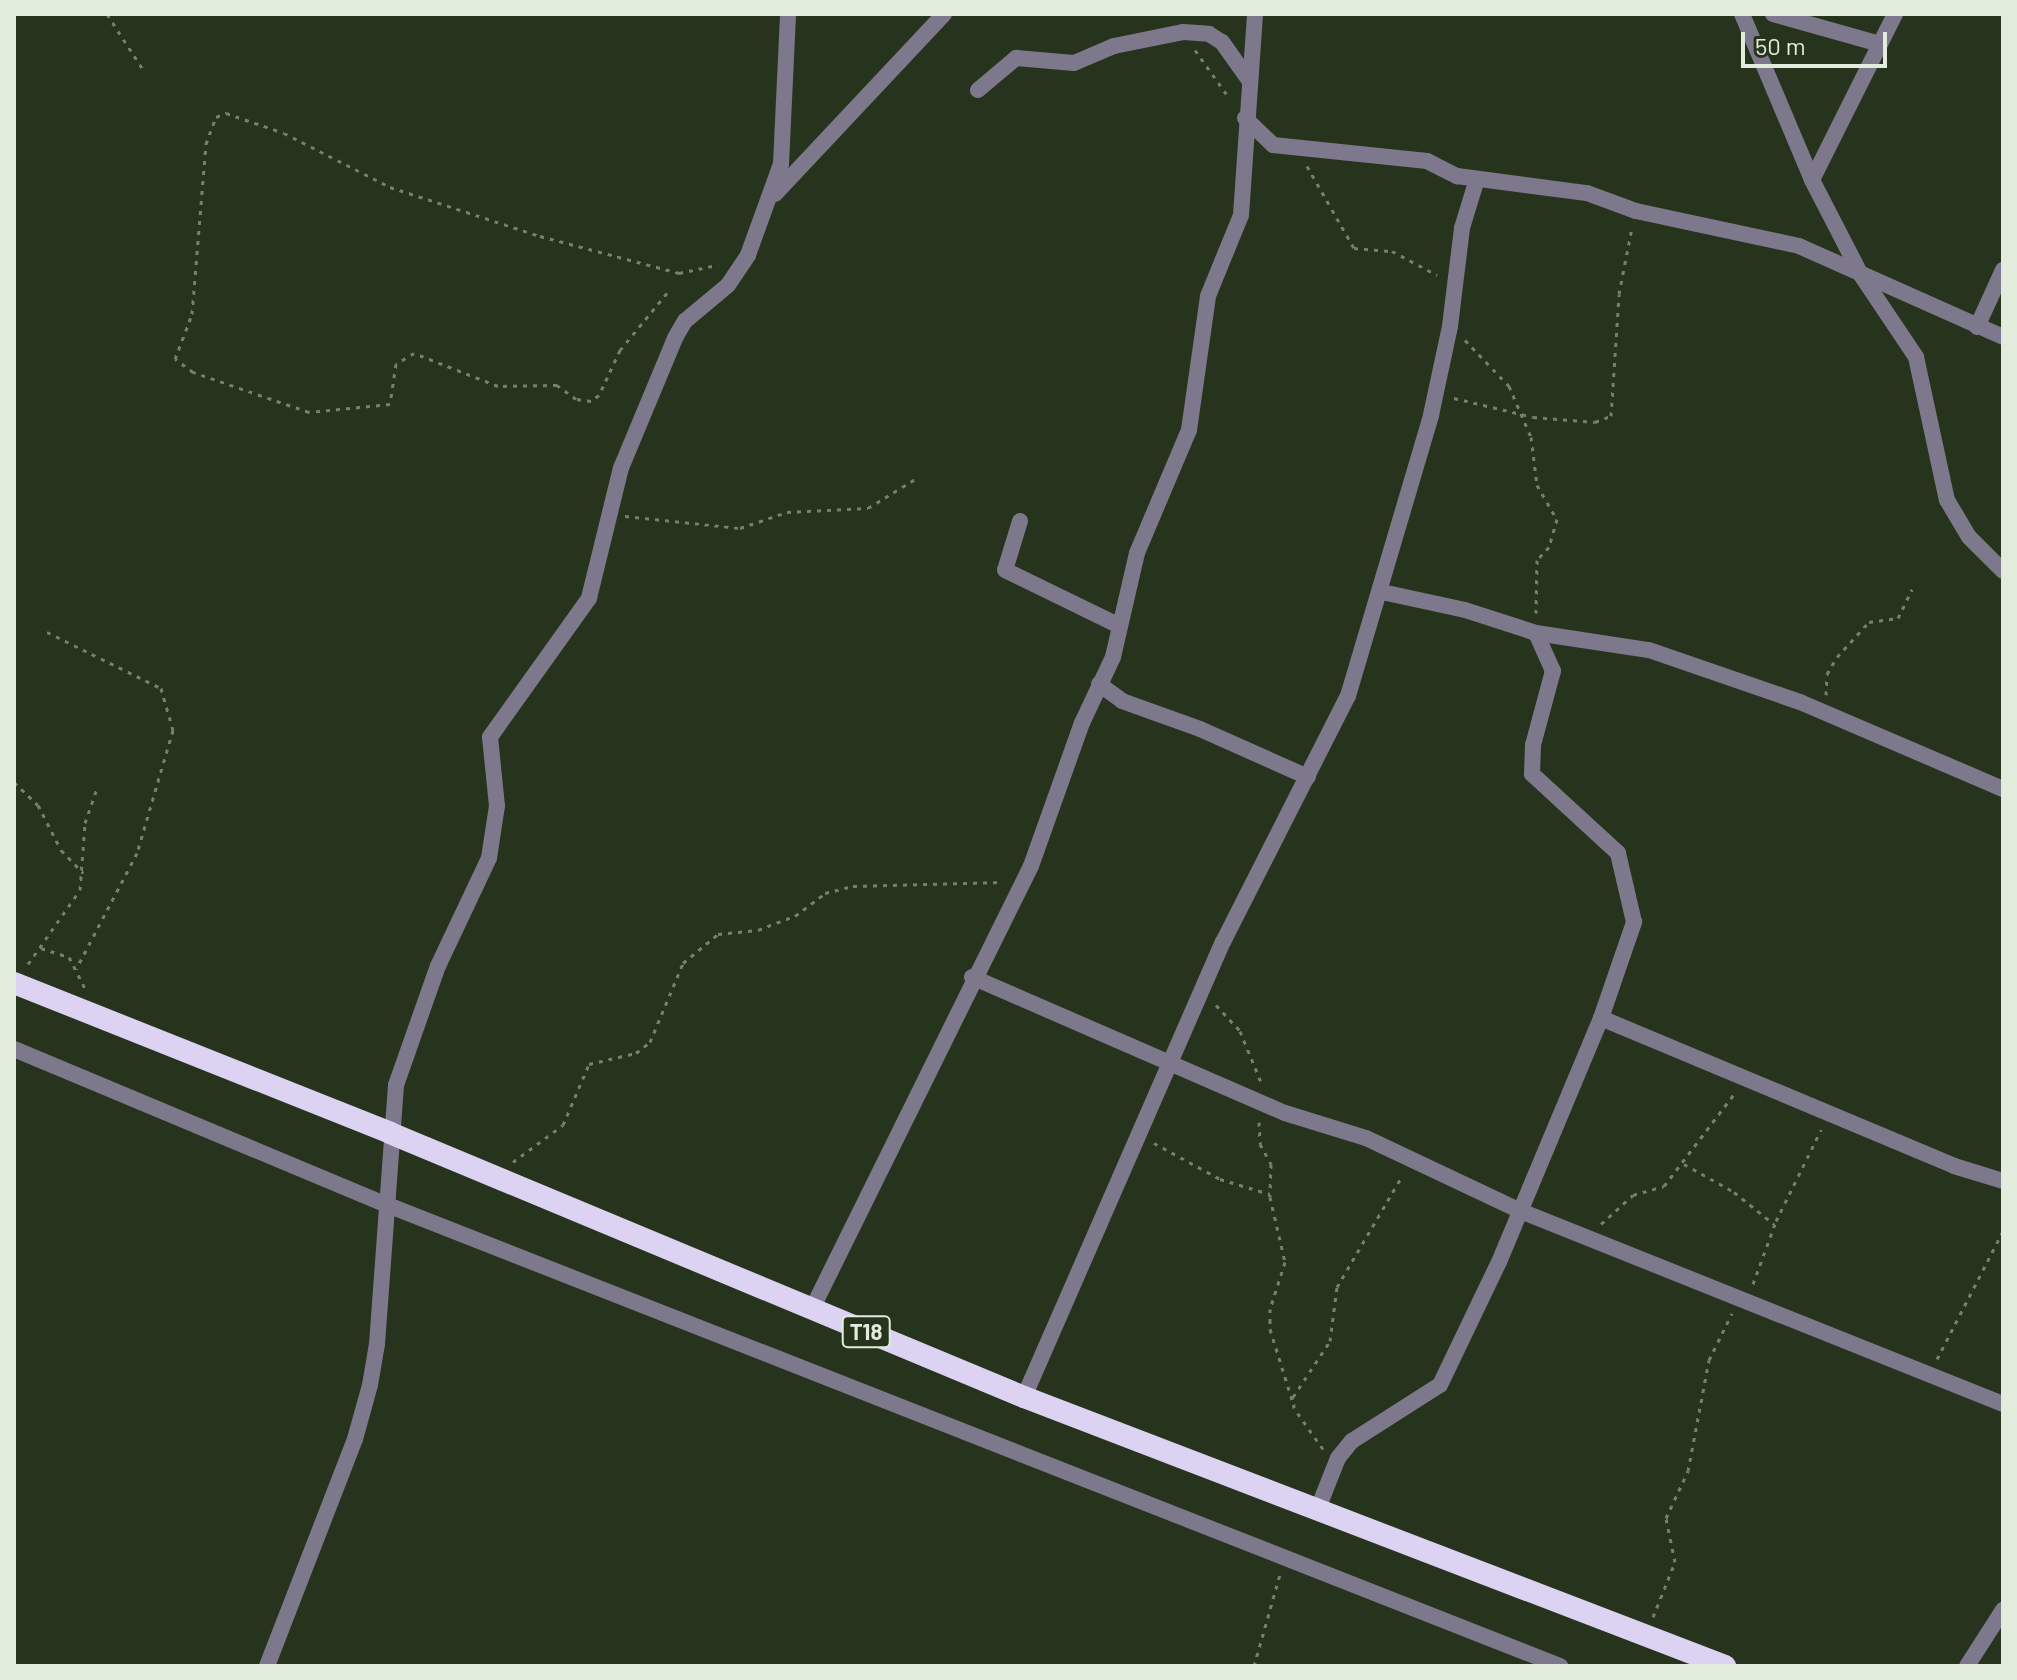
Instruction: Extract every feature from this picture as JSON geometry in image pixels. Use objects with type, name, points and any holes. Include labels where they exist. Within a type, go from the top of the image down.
[{"type":"highway","name":"T18","points":[[14,983],[390,1133],[1024,1397],[1725,1666]]},
{"type":"street","points":[[267,1666],[355,1439],[370,1385],[377,1344],[390,1133],[400,1070],[438,966],[489,858],[497,806],[490,737],[585,604],[621,468],[675,338],[685,321],[728,285],[748,255],[781,164],[788,14]]},
{"type":"street","points":[[765,203],[944,14]]},
{"type":"street","points":[[812,1309],[972,977],[1031,866],[1099,684],[1113,657],[1137,553],[1189,430],[1208,296],[1241,215],[1245,118],[1255,14]]},
{"type":"street","points":[[1742,14],[1812,180],[1861,275],[1916,357],[1947,500],[1969,537],[2003,571]]},
{"type":"street","points":[[1773,14],[1880,44]]},
{"type":"street","points":[[1812,180],[1895,14]]},
{"type":"street","points":[[978,90],[1016,58],[1078,62],[1114,46],[1183,32],[1202,32],[1222,42],[1249,80]]},
{"type":"street","points":[[1245,118],[1273,145],[1427,161],[1477,179],[1587,193],[1636,211],[1799,246],[2003,337]]},
{"type":"street","points":[[1024,1397],[1137,1133],[1202,998],[1237,914],[1348,696],[1382,592],[1434,395],[1450,326],[1462,228],[1477,179]]},
{"type":"street","points":[[1977,327],[2003,270]]},
{"type":"street","points":[[1020,521],[1005,570],[1118,625]]},
{"type":"street","points":[[1382,592],[1465,610],[1536,633],[1649,650],[1824,714],[2003,789]]},
{"type":"street","points":[[1317,1511],[1335,1465],[1352,1441],[1440,1385],[1601,1018],[1633,924],[1634,908],[1618,853],[1532,774],[1533,745],[1553,671],[1536,633]]},
{"type":"street","points":[[1099,684],[1122,701],[1200,729],[1308,777]]},
{"type":"street","points":[[972,977],[1258,1100],[1411,1159],[1518,1210],[2003,1404]]},
{"type":"street","points":[[1601,1018],[2003,1181]]},
{"type":"street","points":[[14,1049],[385,1204],[1560,1666]]},
{"type":"street","points":[[1967,1666],[2003,1610]]},
{"type":"path","points":[[107,14],[144,71]]},
{"type":"path","points":[[1183,32],[1245,118]]},
{"type":"path","points":[[667,293],[620,350],[599,395],[591,401],[576,399],[557,385],[498,386],[414,353],[396,364],[395,397],[390,404],[309,412],[193,372],[175,359],[192,314],[206,144],[216,117],[226,113],[284,133],[390,187],[540,236],[679,273],[698,272],[748,255]]},
{"type":"path","points":[[1273,145],[1307,166],[1354,248],[1398,253],[1456,281]]},
{"type":"path","points":[[1434,395],[1522,413],[1595,422],[1611,416],[1619,294],[1636,211]]},
{"type":"path","points":[[1450,326],[1509,386],[1522,413],[1537,485],[1557,519],[1549,547],[1537,560],[1536,633]]},
{"type":"path","points":[[610,514],[740,528],[787,512],[868,508],[917,478]]},
{"type":"path","points":[[1824,714],[1830,665],[1869,622],[1898,618],[1912,589]]},
{"type":"path","points":[[47,632],[161,688],[173,730],[137,853],[76,969]]},
{"type":"path","points":[[14,782],[38,805],[61,850],[85,875]]},
{"type":"path","points":[[14,983],[85,875],[85,823],[96,791]]},
{"type":"path","points":[[488,1175],[526,1155],[557,1131],[589,1064],[646,1047],[683,963],[718,934],[758,930],[795,916],[825,893],[853,886],[979,886],[1008,880],[1031,866]]},
{"type":"path","points":[[39,947],[69,957],[103,1018]]},
{"type":"path","points":[[1202,998],[1222,1008],[1240,1031],[1259,1069],[1260,1144],[1271,1164],[1270,1194],[1285,1262],[1270,1309],[1270,1329],[1293,1403],[1335,1465]]},
{"type":"path","points":[[1584,1235],[1633,1195],[1664,1186],[1684,1164],[1743,1077]]},
{"type":"path","points":[[1642,1634],[1663,1602],[1675,1562],[1666,1518],[1688,1471],[1709,1360],[1741,1300],[1763,1267],[1775,1225],[1821,1131],[1809,1102]]},
{"type":"path","points":[[1137,1133],[1220,1179],[1270,1194]]},
{"type":"path","points":[[1293,1403],[1330,1341],[1337,1287],[1411,1159]]},
{"type":"path","points":[[1684,1164],[1734,1192],[1775,1225]]},
{"type":"path","points":[[1930,1373],[2003,1231]]},
{"type":"path","points":[[1254,1666],[1284,1555]]}]
